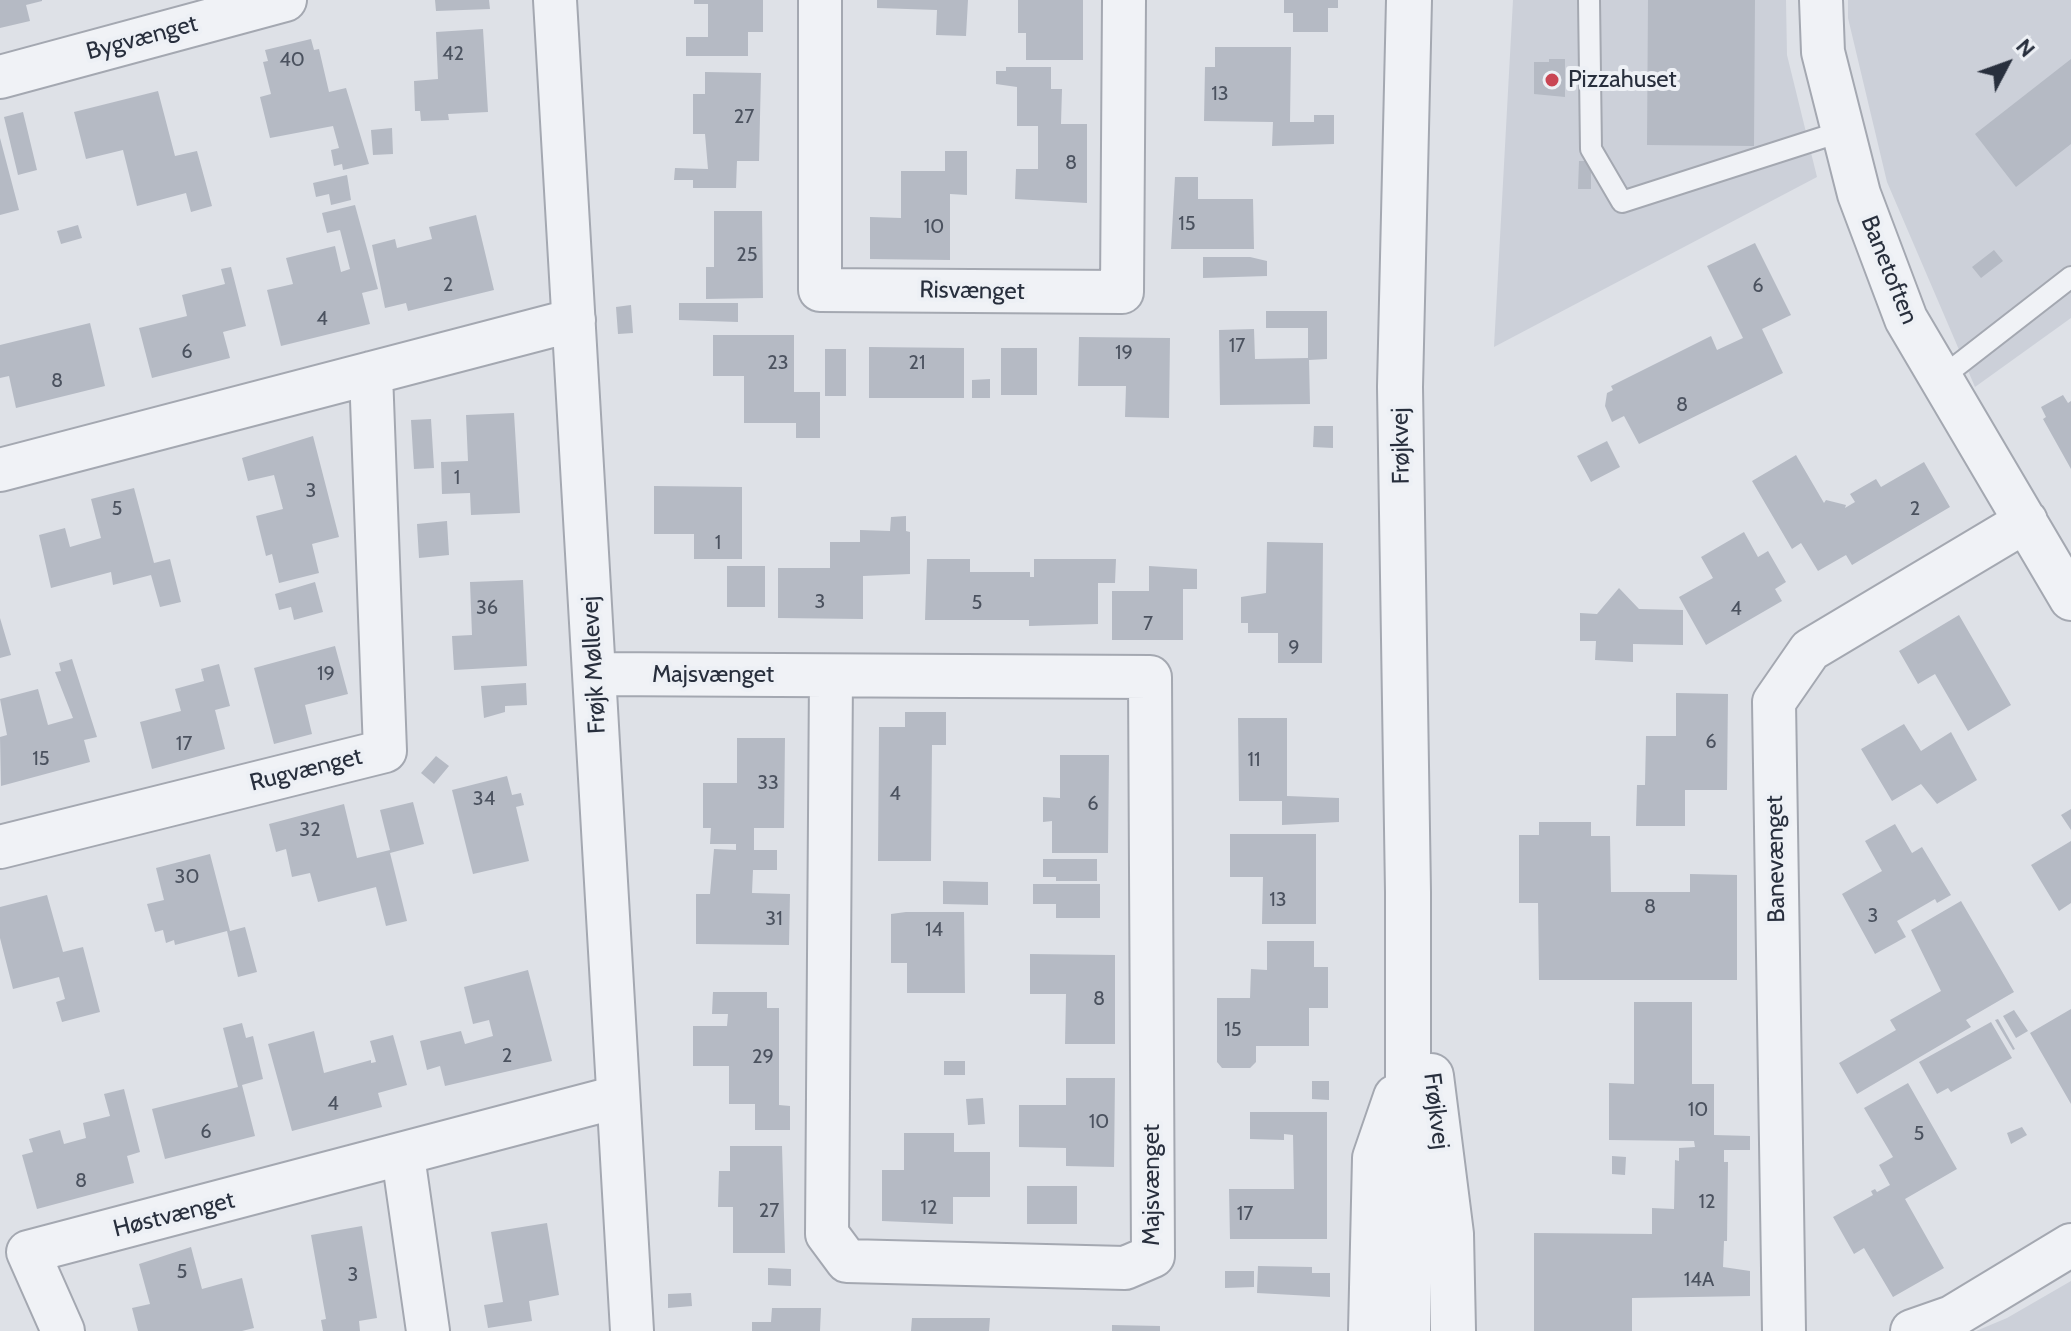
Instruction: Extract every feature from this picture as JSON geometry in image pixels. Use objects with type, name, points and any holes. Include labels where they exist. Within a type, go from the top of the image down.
[{"type":"street","name":"Bygvænget","points":[[0,77],[285,0]]},
{"type":"street","name":"Frøjk Møllevej","points":[[555,0],[632,1331]]},
{"type":"street","name":"Risvænget","points":[[820,0],[820,290],[1122,292],[1124,0]]},
{"type":"street","name":"Frøjkvej","points":[[1408,1331],[1408,892],[1400,387],[1409,0]]},
{"type":"street","name":"Banetoften","points":[[1821,0],[1823,52],[1859,194],[1906,319],[2071,599]]},
{"type":"street","points":[[0,470],[574,320]]},
{"type":"street","name":"Rugvænget","points":[[0,847],[385,751],[371,373]]},
{"type":"street","name":"Banevænget","points":[[1784,1331],[1774,702],[1810,650],[2026,521]]},
{"type":"street","name":"Majsvænget","points":[[594,674],[1150,677],[1153,1256],[1125,1268],[847,1261],[827,1234],[831,676]]},
{"type":"street","name":"Frøjkvej","points":[[1408,892],[1451,1234],[1453,1331]]},
{"type":"street","name":"Frøjkvej","points":[[1371,1331],[1375,1158],[1408,1060]]},
{"type":"street","name":"Høstvænget","points":[[63,1331],[28,1252],[403,1156],[617,1097]]},
{"type":"street","points":[[403,1156],[428,1331]]},
{"type":"street","points":[[1912,1331],[1952,1317],[2071,1245]]},
{"type":"lane","points":[[1589,0],[1591,149],[1622,202],[1843,131]]},
{"type":"lane","points":[[1941,378],[2071,277]]},
{"type":"shaded area","points":[[1513,0],[1786,0],[1787,55],[1817,177],[1494,347]]},
{"type":"shaded area","points":[[1848,0],[2071,0],[2071,318],[1975,387],[1887,182],[1848,18]]},
{"type":"shaded area","points":[[2071,1281],[2071,1331],[1976,1331],[2007,1318]]},
{"type":"building","points":[[0,0],[42,1],[26,5],[30,21],[0,28]]},
{"type":"building","points":[[435,0],[489,0],[490,9],[436,11]]},
{"type":"building","points":[[694,0],[763,0],[763,32],[748,32],[748,56],[686,56],[686,37],[708,37],[708,4],[694,4]]},
{"type":"building","points":[[877,0],[968,0],[966,36],[936,35],[937,10],[877,8]]},
{"type":"building","points":[[1018,0],[1083,0],[1083,60],[1026,60],[1026,33],[1018,33]]},
{"type":"building","points":[[1284,0],[1338,0],[1338,8],[1328,8],[1328,32],[1293,32],[1293,13],[1284,13]]},
{"type":"building","points":[[1648,0],[1755,0],[1754,146],[1647,145]]},
{"type":"building","points":[[483,29],[488,112],[448,114],[449,120],[421,121],[420,111],[415,111],[414,81],[438,79],[436,32]]},
{"type":"building","points":[[311,39],[314,50],[319,49],[329,92],[346,88],[369,164],[343,170],[342,164],[334,166],[331,150],[339,148],[333,126],[270,138],[260,97],[271,94],[263,62],[268,61],[265,50]]},
{"type":"building","points":[[1215,47],[1291,47],[1290,122],[1314,122],[1314,115],[1334,115],[1334,144],[1272,146],[1273,122],[1204,121],[1205,67],[1215,67]]},
{"type":"building","points":[[1549,59],[1565,59],[1565,97],[1534,94],[1534,62],[1549,62]]},
{"type":"building","points":[[2071,59],[2071,144],[2016,187],[1975,134]]},
{"type":"building","points":[[1006,67],[1051,67],[1051,89],[1062,89],[1061,124],[1087,124],[1087,203],[1015,199],[1016,169],[1038,169],[1038,126],[1017,126],[1017,87],[996,84],[996,71],[1006,71]]},
{"type":"building","points":[[705,72],[761,73],[759,161],[737,161],[736,188],[693,188],[693,180],[674,180],[675,168],[708,169],[705,134],[693,134],[693,94],[705,94]]},
{"type":"building","points":[[158,91],[175,156],[197,151],[212,206],[191,212],[186,193],[137,206],[123,150],[86,159],[74,112]]},
{"type":"building","points":[[23,112],[37,170],[18,175],[4,117]]},
{"type":"building","points":[[392,128],[393,154],[373,155],[371,130]]},
{"type":"building","points":[[0,138],[19,210],[0,215]]},
{"type":"building","points":[[945,151],[967,151],[967,195],[950,194],[950,260],[870,259],[870,217],[901,218],[901,171],[945,171]]},
{"type":"building","points":[[1579,161],[1591,161],[1591,189],[1578,189]]},
{"type":"building","points":[[347,175],[351,200],[331,205],[329,194],[316,197],[313,183]]},
{"type":"building","points":[[1175,177],[1198,177],[1198,199],[1253,199],[1254,249],[1171,249]]},
{"type":"building","points":[[355,205],[378,289],[362,293],[370,324],[281,346],[267,290],[293,284],[286,258],[335,246],[341,272],[350,269],[340,230],[327,233],[322,213]]},
{"type":"building","points":[[714,211],[762,211],[763,298],[706,299],[706,267],[714,267]]},
{"type":"building","points":[[476,215],[494,290],[408,311],[406,303],[385,308],[372,245],[395,239],[397,248],[432,239],[429,227]]},
{"type":"building","points":[[78,225],[82,238],[61,244],[57,231]]},
{"type":"building","points":[[1755,243],[1791,315],[1762,329],[1783,373],[1639,444],[1624,416],[1612,422],[1605,406],[1607,393],[1613,390],[1611,386],[1711,336],[1717,350],[1743,338],[1707,266]]},
{"type":"building","points":[[1994,250],[2003,261],[1981,278],[1972,267]]},
{"type":"building","points":[[1203,257],[1250,257],[1267,261],[1267,276],[1203,278]]},
{"type":"building","points":[[231,267],[246,326],[223,332],[230,358],[152,378],[139,328],[187,316],[182,295],[225,284],[221,269]]},
{"type":"building","points":[[679,303],[738,303],[738,322],[679,320]]},
{"type":"building","points":[[631,305],[633,333],[618,334],[616,307]]},
{"type":"building","points":[[1266,311],[1327,311],[1327,359],[1309,360],[1310,404],[1220,405],[1219,330],[1254,329],[1255,359],[1308,358],[1308,328],[1266,328]]},
{"type":"building","points":[[90,323],[105,386],[16,408],[9,376],[0,378],[0,345]]},
{"type":"building","points":[[713,335],[794,335],[794,392],[820,392],[820,438],[796,438],[796,423],[744,423],[744,376],[713,376]]},
{"type":"building","points":[[1079,337],[1170,338],[1169,418],[1125,417],[1126,386],[1078,386]]},
{"type":"building","points":[[869,347],[964,348],[964,398],[869,398]]},
{"type":"building","points":[[1001,348],[1037,348],[1037,395],[1001,395]]},
{"type":"building","points":[[825,349],[846,349],[846,396],[825,396]]},
{"type":"building","points":[[990,379],[990,398],[972,398],[972,380]]},
{"type":"building","points":[[2063,395],[2068,403],[2071,401],[2071,469],[2043,419],[2046,417],[2041,407]]},
{"type":"building","points":[[514,413],[520,513],[471,515],[470,493],[442,494],[441,462],[468,461],[466,415]]},
{"type":"building","points":[[431,419],[434,468],[414,469],[411,420]]},
{"type":"building","points":[[1314,426],[1333,426],[1333,448],[1313,447]]},
{"type":"building","points":[[313,436],[339,537],[312,544],[319,573],[279,583],[272,554],[266,556],[256,516],[283,509],[274,475],[248,481],[242,458]]},
{"type":"building","points":[[1607,441],[1620,467],[1591,482],[1577,456]]},
{"type":"building","points":[[1796,455],[1824,503],[1826,500],[1846,505],[1845,508],[1855,502],[1850,494],[1876,479],[1881,487],[1924,462],[1950,507],[1852,565],[1846,555],[1818,571],[1801,543],[1792,549],[1752,481]]},
{"type":"building","points":[[654,486],[742,487],[742,559],[694,559],[694,534],[654,534]]},
{"type":"building","points":[[134,488],[154,563],[170,559],[181,602],[160,607],[151,575],[113,585],[111,572],[51,588],[39,535],[65,528],[70,547],[101,538],[91,499]]},
{"type":"building","points":[[906,516],[906,531],[910,532],[910,574],[863,576],[863,619],[778,618],[778,568],[830,568],[830,542],[860,542],[860,530],[890,531],[891,517]]},
{"type":"building","points":[[447,521],[449,555],[419,558],[417,524]]},
{"type":"building","points":[[1744,532],[1758,557],[1768,551],[1786,582],[1775,589],[1782,601],[1706,645],[1679,597],[1713,578],[1701,557]]},
{"type":"building","points":[[1267,542],[1323,543],[1322,663],[1278,663],[1278,633],[1248,633],[1248,623],[1241,623],[1241,597],[1266,593]]},
{"type":"building","points":[[927,559],[970,559],[970,572],[1030,572],[1030,577],[1034,577],[1034,559],[1116,559],[1115,583],[1098,583],[1098,624],[1029,626],[1029,620],[925,620]]},
{"type":"building","points":[[727,566],[765,566],[765,607],[727,607]]},
{"type":"building","points":[[1149,566],[1197,569],[1197,589],[1183,589],[1183,640],[1112,640],[1112,591],[1149,591]]},
{"type":"building","points":[[523,580],[527,666],[454,670],[452,636],[472,635],[470,582]]},
{"type":"building","points":[[315,582],[323,612],[294,620],[291,607],[279,610],[275,594]]},
{"type":"building","points":[[1619,588],[1639,609],[1683,610],[1683,645],[1633,644],[1633,662],[1595,660],[1596,641],[1580,641],[1580,613],[1597,614]]},
{"type":"building","points":[[1959,615],[2011,705],[1968,731],[1935,674],[1918,684],[1899,651]]},
{"type":"building","points":[[0,618],[11,655],[0,658]]},
{"type":"building","points":[[335,646],[348,694],[305,705],[312,734],[274,744],[254,668]]},
{"type":"building","points":[[72,659],[97,737],[84,740],[90,762],[1,786],[0,737],[7,735],[0,699],[38,689],[48,725],[73,718],[55,672],[61,671],[59,663]]},
{"type":"building","points":[[219,664],[230,706],[215,710],[225,749],[152,769],[140,722],[181,711],[175,689],[204,681],[201,669]]},
{"type":"building","points":[[526,683],[527,705],[505,706],[505,712],[484,718],[481,686]]},
{"type":"building","points":[[1676,693],[1728,694],[1727,790],[1685,790],[1685,826],[1636,826],[1637,785],[1645,785],[1646,736],[1676,736]]},
{"type":"building","points":[[905,712],[946,712],[946,745],[932,745],[931,861],[878,861],[879,727],[905,727]]},
{"type":"building","points":[[1238,718],[1287,718],[1287,796],[1339,798],[1339,822],[1282,825],[1282,801],[1239,801]]},
{"type":"building","points":[[1904,724],[1921,751],[1951,732],[1977,780],[1937,804],[1921,784],[1892,801],[1861,749]]},
{"type":"building","points":[[737,738],[785,738],[784,828],[754,828],[754,850],[777,850],[777,870],[753,870],[752,893],[790,894],[789,945],[696,944],[696,894],[710,894],[714,849],[736,850],[736,844],[710,844],[711,828],[703,828],[703,783],[737,783]]},
{"type":"building","points":[[1060,755],[1109,755],[1108,853],[1052,853],[1052,821],[1043,822],[1043,797],[1060,798]]},
{"type":"building","points":[[436,756],[449,766],[434,784],[421,773]]},
{"type":"building","points":[[507,776],[512,795],[521,793],[524,805],[516,807],[529,861],[473,874],[452,790]]},
{"type":"building","points":[[413,802],[424,844],[390,853],[407,921],[386,926],[376,887],[318,902],[310,873],[292,877],[286,849],[276,852],[269,824],[344,804],[357,858],[390,850],[380,810]]},
{"type":"building","points":[[2071,809],[2071,830],[2061,815]]},
{"type":"building","points":[[1539,822],[1591,822],[1591,836],[1610,836],[1611,892],[1690,892],[1690,874],[1737,875],[1737,980],[1539,980],[1538,903],[1519,903],[1519,835],[1539,835]]},
{"type":"building","points":[[1895,824],[1912,853],[1922,847],[1951,895],[1937,903],[1935,899],[1897,921],[1906,937],[1875,954],[1842,894],[1882,871],[1865,841]]},
{"type":"building","points":[[1230,834],[1316,834],[1316,924],[1262,924],[1263,877],[1230,877]]},
{"type":"building","points":[[2071,841],[2071,903],[2059,911],[2031,865]]},
{"type":"building","points":[[210,854],[230,931],[245,927],[257,972],[238,977],[227,931],[175,945],[174,940],[166,943],[163,930],[155,932],[147,904],[164,900],[156,868]]},
{"type":"building","points":[[1043,859],[1097,859],[1097,881],[1056,881],[1056,877],[1043,877]]},
{"type":"building","points":[[943,881],[988,882],[988,905],[943,904]]},
{"type":"building","points":[[1033,884],[1100,884],[1100,918],[1056,918],[1056,904],[1033,904]]},
{"type":"building","points":[[47,895],[63,952],[83,947],[100,1012],[62,1022],[56,1002],[65,999],[59,977],[13,989],[0,938],[0,907]]},
{"type":"building","points":[[1961,901],[2014,992],[1966,1020],[1971,1027],[1857,1094],[1839,1063],[1896,1030],[1890,1020],[1941,991],[1911,930]]},
{"type":"building","points":[[964,912],[965,993],[907,993],[907,963],[891,963],[891,914]]},
{"type":"building","points":[[1267,941],[1314,941],[1314,967],[1328,967],[1328,1008],[1309,1008],[1309,1046],[1256,1046],[1256,1062],[1250,1068],[1222,1068],[1217,1062],[1217,998],[1250,998],[1251,969],[1267,970]]},
{"type":"building","points":[[1030,954],[1115,955],[1115,1044],[1065,1044],[1066,994],[1030,994]]},
{"type":"building","points":[[528,970],[552,1061],[445,1086],[440,1066],[427,1070],[420,1041],[461,1031],[465,1044],[493,1036],[489,1020],[473,1024],[464,987]]},
{"type":"building","points":[[713,992],[767,992],[767,1008],[779,1008],[779,1105],[790,1106],[790,1130],[755,1130],[755,1104],[729,1104],[729,1066],[693,1066],[693,1026],[727,1026],[728,1014],[712,1014]]},
{"type":"building","points":[[1634,1002],[1692,1002],[1692,1084],[1714,1084],[1714,1135],[1750,1136],[1750,1150],[1724,1150],[1724,1162],[1728,1162],[1727,1241],[1724,1241],[1723,1267],[1750,1271],[1750,1296],[1632,1298],[1632,1331],[1534,1331],[1534,1233],[1652,1234],[1652,1208],[1674,1209],[1675,1160],[1679,1161],[1679,1148],[1695,1147],[1694,1141],[1609,1140],[1609,1083],[1634,1084]]},
{"type":"building","points":[[2071,1009],[2071,1104],[2030,1033]]},
{"type":"building","points":[[2014,1010],[2028,1031],[2016,1038],[2003,1016]]},
{"type":"building","points":[[1998,1019],[2015,1049],[1995,1020]]},
{"type":"building","points":[[1991,1022],[2012,1058],[1951,1092],[1948,1088],[1937,1094],[1919,1062]]},
{"type":"building","points":[[242,1023],[246,1038],[253,1036],[263,1079],[242,1085],[255,1136],[165,1159],[152,1109],[238,1087],[223,1028]]},
{"type":"building","points":[[314,1031],[324,1073],[371,1060],[371,1063],[376,1062],[370,1041],[393,1035],[407,1085],[378,1093],[382,1107],[292,1131],[268,1044]]},
{"type":"building","points":[[944,1061],[965,1061],[965,1075],[944,1075]]},
{"type":"building","points":[[1066,1078],[1115,1078],[1114,1167],[1066,1166],[1066,1148],[1019,1147],[1019,1105],[1066,1105]]},
{"type":"building","points":[[1312,1081],[1329,1081],[1329,1100],[1312,1099]]},
{"type":"building","points":[[1908,1083],[1957,1169],[1905,1199],[1944,1268],[1893,1297],[1864,1248],[1854,1254],[1833,1217],[1873,1195],[1871,1191],[1875,1189],[1877,1192],[1890,1185],[1879,1165],[1893,1157],[1864,1108]]},
{"type":"building","points":[[124,1089],[140,1152],[127,1156],[134,1183],[37,1209],[22,1155],[33,1152],[29,1139],[60,1130],[64,1144],[86,1138],[83,1123],[110,1116],[104,1094]]},
{"type":"building","points":[[983,1098],[985,1124],[968,1125],[966,1099]]},
{"type":"building","points":[[1250,1112],[1327,1112],[1327,1239],[1230,1239],[1229,1189],[1294,1189],[1293,1135],[1284,1134],[1284,1140],[1250,1139]]},
{"type":"building","points":[[2022,1127],[2027,1135],[2011,1144],[2007,1133]]},
{"type":"building","points":[[904,1133],[954,1133],[954,1152],[990,1152],[990,1197],[953,1197],[953,1224],[882,1221],[882,1170],[904,1170]]},
{"type":"building","points":[[730,1146],[782,1146],[785,1253],[733,1253],[733,1207],[718,1207],[719,1171],[730,1171]]},
{"type":"building","points":[[1612,1156],[1626,1157],[1625,1175],[1612,1174]]},
{"type":"building","points":[[1027,1186],[1077,1186],[1077,1224],[1027,1224]]},
{"type":"building","points":[[547,1223],[559,1295],[529,1301],[532,1321],[488,1328],[484,1305],[503,1302],[491,1232]]},
{"type":"building","points":[[362,1226],[377,1318],[359,1321],[360,1331],[323,1331],[321,1320],[326,1319],[311,1235]]},
{"type":"building","points":[[191,1247],[202,1289],[242,1278],[254,1328],[242,1331],[138,1331],[132,1308],[150,1304],[139,1264]]},
{"type":"building","points":[[1258,1266],[1312,1267],[1312,1273],[1330,1273],[1330,1297],[1257,1293]]},
{"type":"building","points":[[768,1268],[791,1269],[791,1286],[768,1285]]},
{"type":"building","points":[[1225,1271],[1254,1271],[1254,1287],[1225,1288]]},
{"type":"building","points":[[691,1293],[692,1306],[668,1308],[668,1294]]},
{"type":"building","points":[[772,1308],[821,1308],[820,1331],[752,1331],[752,1322],[771,1322]]},
{"type":"building","points":[[912,1318],[990,1318],[989,1331],[911,1331]]},
{"type":"building","points":[[1112,1325],[1160,1326],[1160,1331],[1112,1331]]},
{"type":"place","name":"Pizzahuset","points":[[1552,80]]}]
